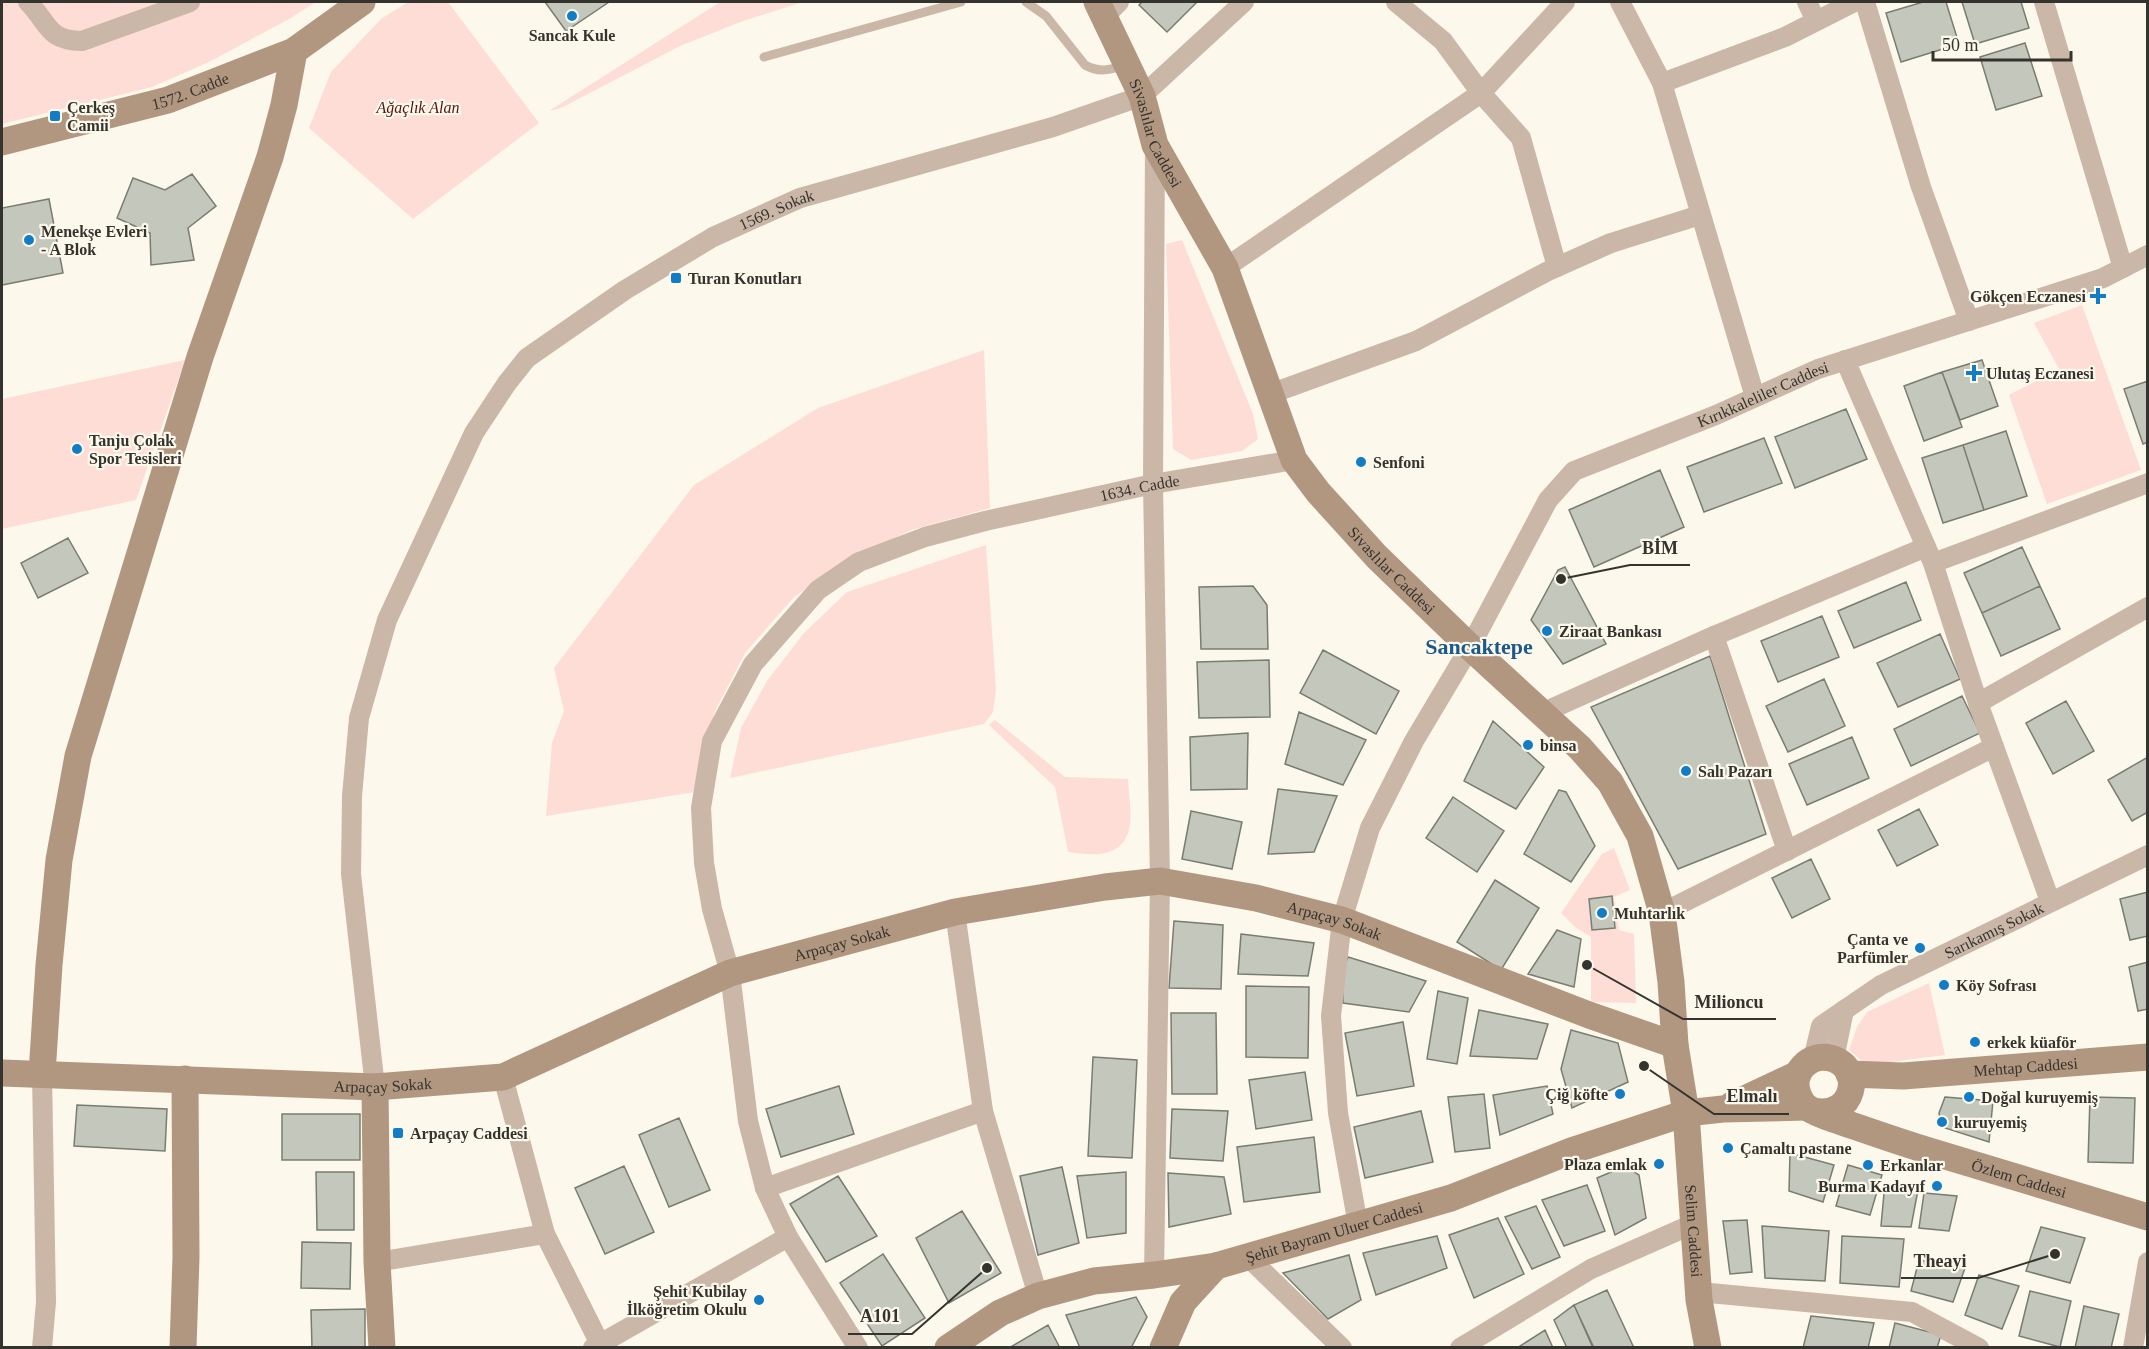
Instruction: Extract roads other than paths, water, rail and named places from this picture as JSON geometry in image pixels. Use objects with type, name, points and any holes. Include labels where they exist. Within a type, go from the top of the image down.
[{"type":"street","points":[[28,2],[54,35],[67,40],[82,41],[190,2]]},
{"type":"street","name":"1572. Cadde","points":[[2,142],[168,100],[294,51],[362,2]]},
{"type":"street","points":[[1142,96],[1244,2]]},
{"type":"street","points":[[1396,2],[1443,41],[1481,93],[1521,138],[1557,267]]},
{"type":"street","points":[[1225,268],[1481,93],[1565,2]]},
{"type":"street","points":[[1620,2],[1662,83],[1755,397]]},
{"type":"street","points":[[1807,2],[1816,21]]},
{"type":"street","points":[[1662,83],[1785,37],[1854,2]]},
{"type":"street","points":[[1865,2],[1921,187],[1969,321]]},
{"type":"street","points":[[2044,2],[2123,267]]},
{"type":"street","name":"Sivaslılar Caddesi","points":[[1107,7],[1127,65],[1142,96],[1155,145],[1225,268],[1294,460],[1318,492],[1377,557],[1470,647],[1580,748],[1610,782],[1640,836],[1662,913],[1671,982],[1675,1046],[1686,1113]]},
{"type":"street","points":[[42,1347],[46,1302],[42,1074],[59,860],[78,756],[200,357],[270,157],[284,105],[294,51]]},
{"type":"street","name":"1569. Sokak","points":[[375,1087],[351,874],[352,796],[359,718],[387,620],[474,433],[507,383],[527,358],[625,290],[713,237],[800,198],[1053,127],[1142,96]]},
{"type":"street","points":[[1154,1275],[1160,881],[1153,484],[1155,145]]},
{"type":"street","points":[[1270,394],[1416,341],[1557,267],[1611,243],[1700,215]]},
{"type":"street","name":"Kırıkkaleliler Caddesi","points":[[1358,1225],[1338,1113],[1331,1016],[1342,920],[1370,828],[1414,741],[1470,647],[1548,500],[1574,471],[1716,415],[1818,369],[2103,278],[2148,255]]},
{"type":"street","points":[[1845,360],[1929,555],[1978,703],[2050,901]]},
{"type":"street","name":"1634. Cadde","points":[[858,1347],[788,1237],[765,1188],[748,1121],[730,973],[712,909],[704,863],[701,808],[712,741],[753,664],[818,590],[859,562],[925,537],[986,521],[1153,484],[1294,460]]},
{"type":"street","points":[[1542,713],[1714,636],[1929,555],[2148,483]]},
{"type":"street","points":[[1978,703],[2148,607]]},
{"type":"street","points":[[1714,636],[1787,851]]},
{"type":"street","points":[[1662,913],[1994,747]]},
{"type":"street","name":"Sarıkamış Sokak","points":[[1831,1078],[1844,1010],[1881,985],[2148,855]]},
{"type":"street","name":"Arpaçay Sokak","points":[[2,1072],[375,1087],[503,1077],[730,973],[955,912],[1105,887],[1160,881],[1256,898],[1342,920],[1675,1046]]},
{"type":"street","points":[[955,912],[983,1111],[1038,1296]]},
{"type":"street","name":"Mehtap Caddesi","points":[[1831,1078],[1903,1076],[2148,1057]]},
{"type":"street","points":[[503,1077],[544,1234],[596,1346],[788,1237]]},
{"type":"street","points":[[1810,1109],[1797,1092],[1796,1083],[1831,1078]]},
{"type":"street","points":[[1722,1109],[1810,1109],[1829,1112],[1831,1078]]},
{"type":"street","points":[[1722,1109],[1831,1078]]},
{"type":"street","points":[[1831,1078],[1890,1140]]},
{"type":"street","points":[[183,1347],[186,1257],[185,1079]]},
{"type":"street","points":[[375,1087],[377,1262],[382,1347]]},
{"type":"street","name":"Şehit Bayram Uluer Caddesi","points":[[948,1347],[1000,1313],[1038,1296],[1094,1281],[1216,1266],[1451,1198],[1571,1151],[1686,1113],[1722,1109]]},
{"type":"street","name":"Özlem Caddesi","points":[[1810,1109],[1890,1140],[2148,1217]]},
{"type":"street","points":[[765,1188],[983,1111]]},
{"type":"street","name":"Selim Caddesi","points":[[1686,1113],[1699,1292],[1708,1347]]},
{"type":"street","points":[[1460,1347],[1591,1269],[1693,1224]]},
{"type":"street","points":[[377,1262],[544,1234]]},
{"type":"street","points":[[1247,1257],[1342,1347]]},
{"type":"street","points":[[2133,1347],[2148,1262]]},
{"type":"street","points":[[1162,1347],[1183,1302],[1216,1266]]},
{"type":"street","points":[[1699,1292],[1912,1312],[1979,1347]]},
{"type":"lane","points":[[764,57],[961,2]]},
{"type":"lane","points":[[1026,2],[1046,16],[1085,65],[1104,71],[1127,65]]},
{"type":"place","name":"Sancak Kule","points":[[572,16]]},
{"type":"place","name":"Çerkeş Camii","points":[[55,116]]},
{"type":"place","name":"Menekşe Evleri - A Blok","points":[[29,240]]},
{"type":"place","name":"Turan Konutları","points":[[676,278]]},
{"type":"place","name":"Gökçen Eczanesi","points":[[2098,296]]},
{"type":"place","name":"Ulutaş Eczanesi","points":[[1974,373]]},
{"type":"place","name":"Tanju Çolak Spor Tesisleri","points":[[77,449]]},
{"type":"place","name":"Senfoni","points":[[1361,462]]},
{"type":"place","name":"BİM","points":[[1561,579]]},
{"type":"place","name":"Ziraat Bankası","points":[[1547,631]]},
{"type":"place","name":"binsa","points":[[1528,745]]},
{"type":"place","name":"Salı Pazarı","points":[[1686,771]]},
{"type":"place","name":"Muhtarlık","points":[[1602,913]]},
{"type":"place","name":"Çanta ve Parfümler","points":[[1920,948]]},
{"type":"place","name":"Milioncu","points":[[1587,965]]},
{"type":"place","name":"Köy Sofrası","points":[[1944,985]]},
{"type":"place","name":"erkek küaför","points":[[1975,1042]]},
{"type":"place","name":"Elmalı","points":[[1644,1066]]},
{"type":"place","name":"Çiğ köfte","points":[[1620,1094]]},
{"type":"place","name":"Doğal kuruyemiş","points":[[1969,1097]]},
{"type":"place","name":"kuruyemiş","points":[[1942,1122]]},
{"type":"place","name":"Arpaçay Caddesi","points":[[398,1133]]},
{"type":"place","name":"Çamaltı pastane","points":[[1728,1148]]},
{"type":"place","name":"Plaza emlak","points":[[1659,1164]]},
{"type":"place","name":"Erkanlar","points":[[1868,1165]]},
{"type":"place","name":"Burma Kadayıf","points":[[1937,1186]]},
{"type":"place","name":"Theayi","points":[[2055,1254]]},
{"type":"place","name":"A101","points":[[987,1268]]},
{"type":"place","name":"Şehit Kubilay İlköğretim Okulu","points":[[759,1300]]},
{"type":"district","name":"Sancaktepe","points":[[1479,646]]},
{"type":"park label","name":"Ağaçlık Alan","points":[[418,107]]}]
